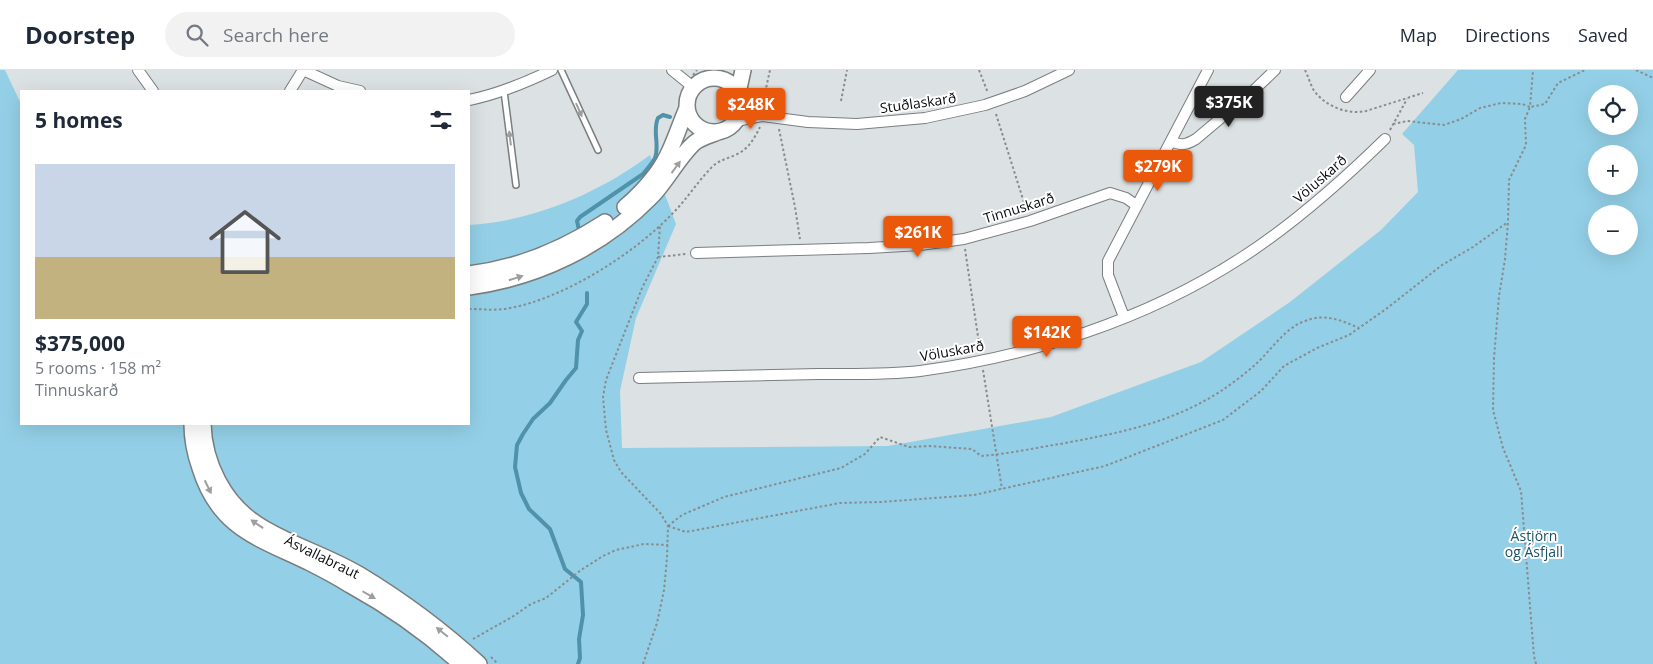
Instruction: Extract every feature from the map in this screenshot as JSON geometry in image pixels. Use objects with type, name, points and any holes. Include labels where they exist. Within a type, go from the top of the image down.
[{"type":"main road","points":[[470,287],[512,280],[539,271],[578,252],[628,218],[652,197],[696,141],[725,130],[736,121],[740,114],[739,96],[743,70]]},
{"type":"main road","points":[[718,132],[700,129],[688,115],[687,100],[693,87],[699,82],[717,74],[728,82],[739,96]]},
{"type":"main road","points":[[470,274],[515,266],[545,255],[571,243],[614,216],[638,195],[658,172],[687,108]]},
{"type":"main road","name":"Ásvallabraut","points":[[192,425],[194,443],[202,475],[216,502],[229,518],[263,542],[310,563],[376,599],[402,616],[461,664]]},
{"type":"main road","name":"Ásvallabraut","points":[[203,425],[206,446],[213,471],[227,495],[244,515],[266,529],[359,574],[407,605],[444,633],[479,664]]},
{"type":"street","points":[[138,70],[152,90]]},
{"type":"street","points":[[291,90],[303,70],[338,86],[356,90]]},
{"type":"street","points":[[470,100],[504,91],[552,70]]},
{"type":"street","points":[[672,70],[693,87]]},
{"type":"street","name":"Stuðlaskarð","points":[[736,121],[762,116],[834,124],[879,123],[925,118],[992,103],[1025,91],[1069,70]]},
{"type":"street","points":[[1124,317],[1112,288],[1107,268],[1108,260],[1114,245],[1208,70]]},
{"type":"street","points":[[1170,141],[1186,145],[1196,139],[1253,92],[1275,70]]},
{"type":"street","points":[[1346,97],[1370,70]]},
{"type":"street","name":"Stuðlaskarð","points":[[739,96],[762,116]]},
{"type":"street","name":"Völuskarð","points":[[639,378],[918,371],[974,362],[1071,338],[1154,305],[1233,263],[1264,242],[1341,182],[1385,139]]},
{"type":"street","name":"Tinnuskarð","points":[[696,252],[920,245],[964,239],[1030,221],[1110,193],[1126,198],[1136,204]]},
{"type":"lane","points":[[561,70],[598,150]]},
{"type":"lane","points":[[504,91],[516,185]]},
{"type":"path","points":[[762,104],[770,70]]},
{"type":"path","points":[[841,101],[847,70]]},
{"type":"path","points":[[979,70],[992,103],[1030,221]]},
{"type":"path","points":[[1305,70],[1319,96],[1328,104],[1343,110],[1360,112],[1423,93]]},
{"type":"path","points":[[1533,70],[1530,107],[1525,119],[1526,145],[1509,180],[1508,222],[1494,358],[1493,410],[1503,448],[1521,491],[1536,664]]},
{"type":"path","points":[[1393,124],[1407,122],[1444,125],[1461,119],[1480,108],[1501,103],[1522,104],[1530,107],[1545,104],[1558,83],[1585,70]]},
{"type":"path","points":[[1636,70],[1653,78]]},
{"type":"path","points":[[1385,139],[1407,99]]},
{"type":"path","points":[[778,119],[799,228]]},
{"type":"path","points":[[668,526],[686,532],[840,503],[974,495],[1105,466],[1223,420],[1261,391],[1284,366],[1359,328],[1442,265],[1473,247],[1508,222]]},
{"type":"path","points":[[643,664],[657,623],[664,590],[668,526],[661,514],[621,472],[614,460],[609,443],[603,397],[606,380],[642,288],[658,257],[660,225]]},
{"type":"path","points":[[964,239],[980,347]]},
{"type":"path","points":[[658,257],[696,252]]},
{"type":"path","points":[[668,526],[682,515],[729,495],[841,468],[865,454],[880,437],[909,447],[929,446],[972,449],[981,456],[1115,434],[1152,424],[1201,403],[1239,378],[1262,358],[1288,330],[1303,321],[1319,317],[1335,318],[1359,328]]},
{"type":"path","points":[[985,384],[1002,489]]},
{"type":"path","points":[[472,639],[531,604],[546,598],[581,570],[603,556],[616,550],[644,544],[668,545]]},
{"type":"green space","name":"Ástjörn og Ásfjall","points":[[0,70],[5,70],[20,102],[20,425],[470,425],[470,225],[518,218],[565,203],[609,181],[650,155],[676,224],[636,318],[620,391],[622,448],[888,446],[1051,417],[1201,362],[1290,302],[1381,230],[1418,192],[1414,145],[1402,134],[1458,70],[1653,70],[1653,664],[0,664]]},
{"type":"waterway","points":[[579,230],[577,221],[580,217],[643,174],[655,158],[657,148],[656,123],[658,118],[663,115],[670,117]]},
{"type":"waterway","points":[[578,664],[580,658],[579,639],[583,615],[581,582],[565,569],[550,529],[529,509],[521,493],[515,467],[517,445],[523,434],[533,419],[550,403],[576,368],[578,340],[582,331],[576,322],[587,304],[587,293]]}]
